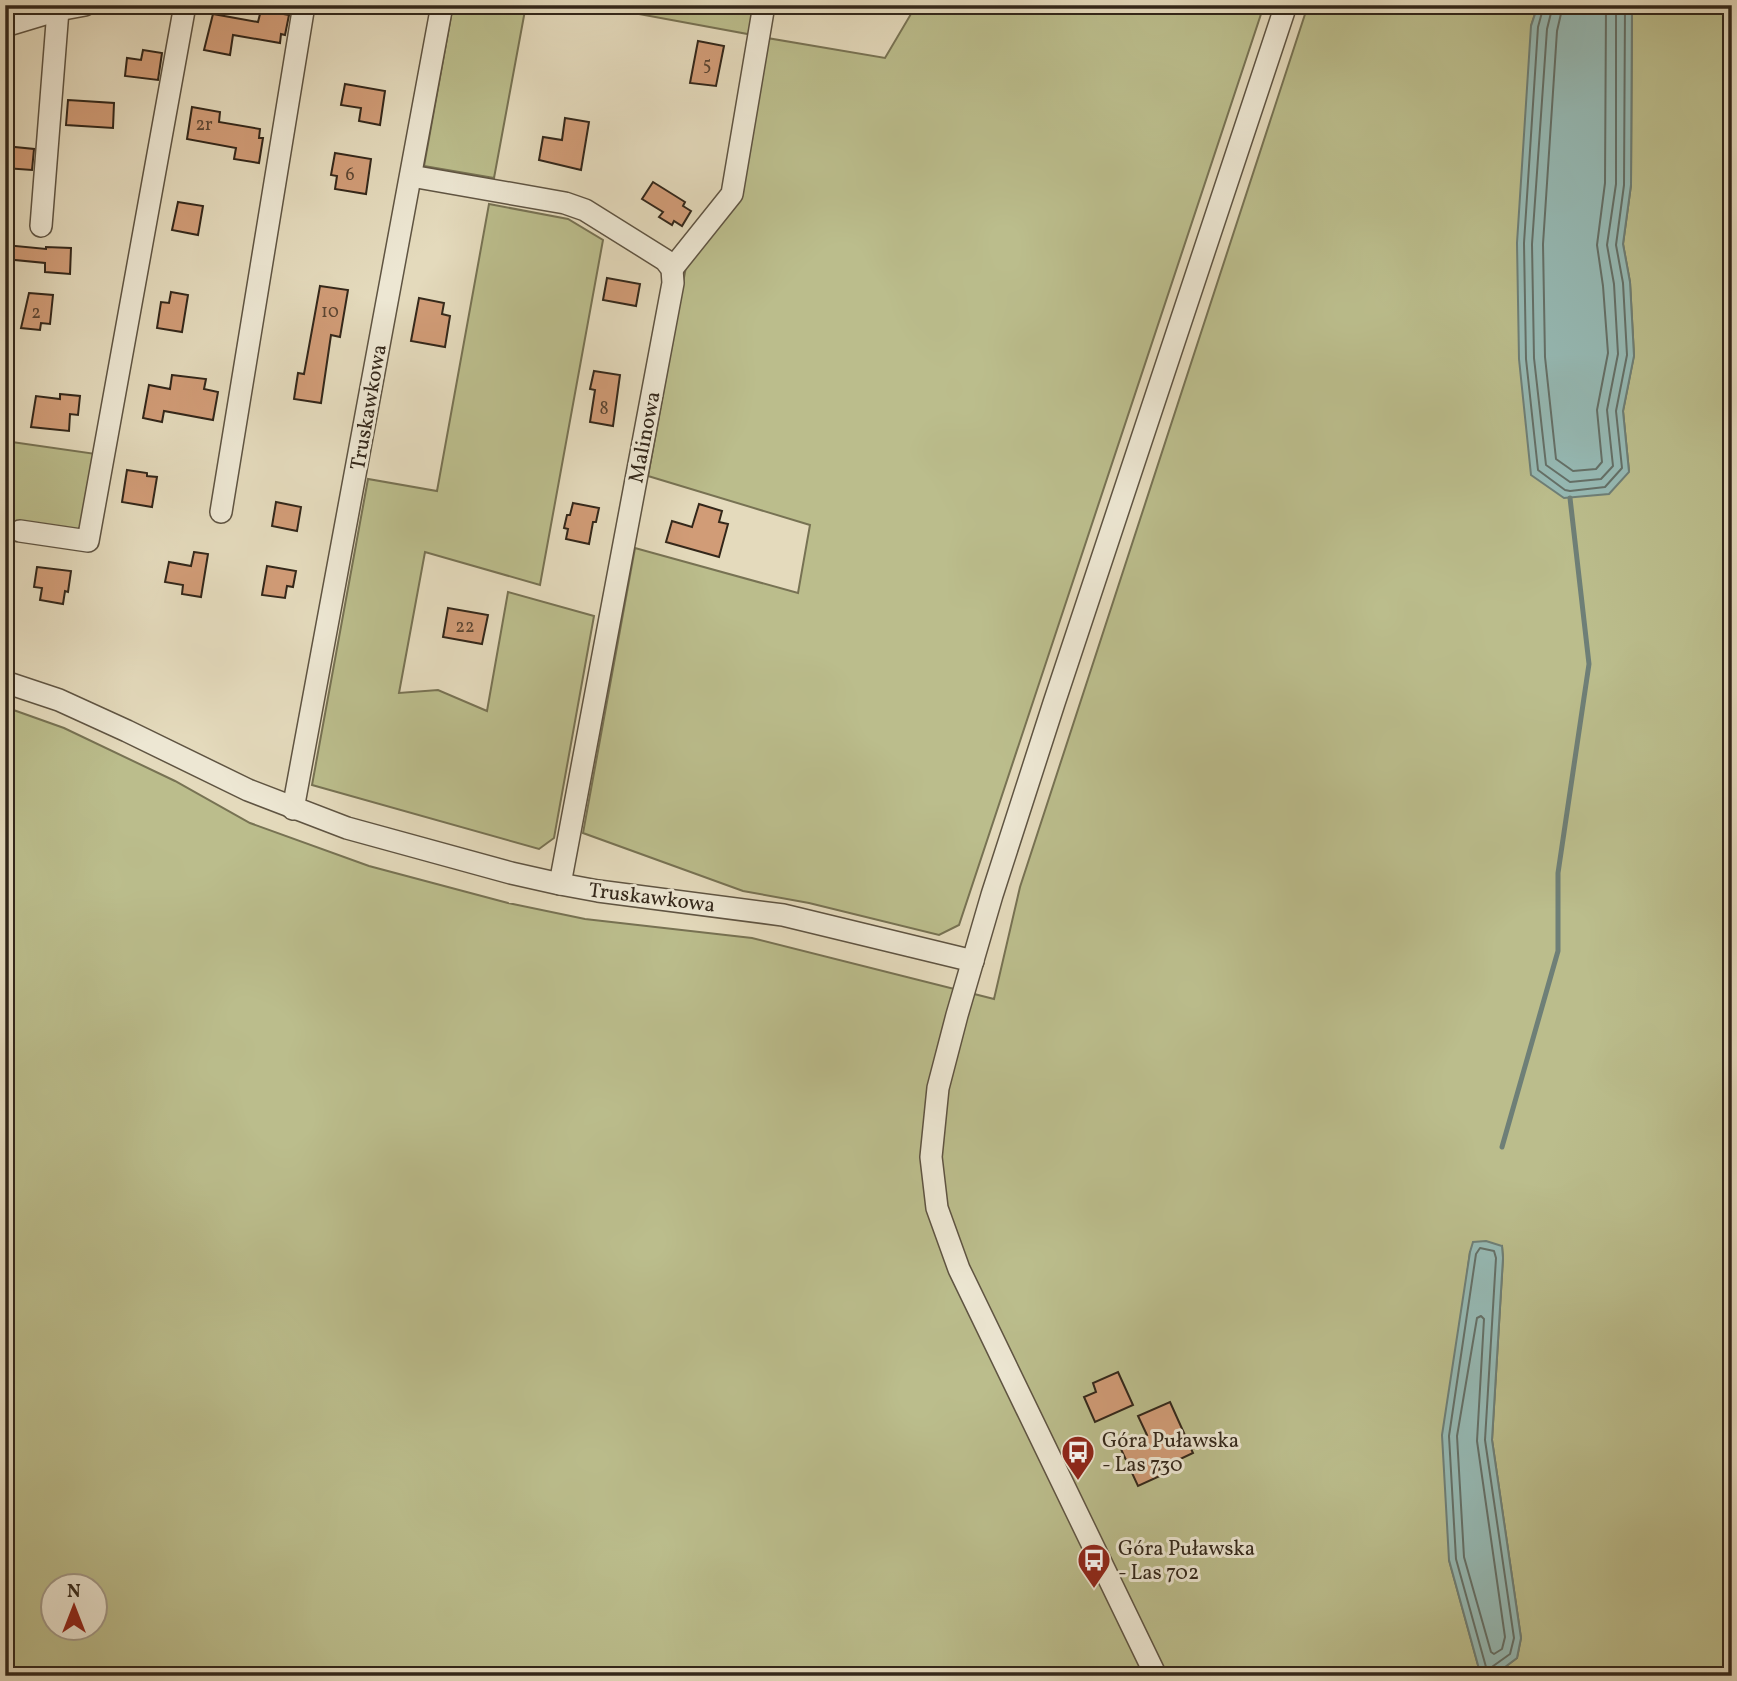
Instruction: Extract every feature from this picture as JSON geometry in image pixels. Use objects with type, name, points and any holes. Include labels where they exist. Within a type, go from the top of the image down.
[{"type":"street","points":[[5,26],[57,8],[85,5]]},
{"type":"street","points":[[20,531],[88,541],[186,5]]},
{"type":"street","points":[[220,512],[304,5]]},
{"type":"street","name":"Truskawkowa","points":[[293,809],[442,5]]},
{"type":"street","points":[[411,176],[575,207],[665,260],[672,270],[732,194],[764,5]]},
{"type":"street","points":[[1156,1676],[959,1269],[937,1209],[931,1157],[936,1104],[957,1014],[973,961],[1059,690],[1286,5]]},
{"type":"street","points":[[41,226],[57,8]]},
{"type":"street","name":"Malinowa","points":[[560,884],[673,284],[672,270]]},
{"type":"street","name":"Truskawkowa","points":[[5,682],[81,710],[248,790],[347,828],[560,884],[783,915],[973,961]]},
{"type":"green space","points":[[453,5],[526,5],[494,178],[424,166]]},
{"type":"green space","points":[[630,5],[757,5],[753,35],[628,12]]},
{"type":"green space","points":[[913,5],[1264,5],[959,925],[939,935],[809,903],[743,891],[583,833],[635,548],[798,593],[810,525],[648,476],[687,261],[741,195],[767,38],[885,58],[911,14]]},
{"type":"green space","points":[[1308,5],[1538,5],[1531,26],[1629,471],[1623,411],[1634,355],[1630,282],[1623,244],[1631,185],[1632,5],[1732,5],[1732,1676],[1493,1676],[1517,1658],[1521,1638],[1492,1440],[1502,1246],[1470,1252],[1464,1298],[1449,1560],[1481,1676],[5,1676],[5,707],[64,728],[175,781],[250,823],[369,866],[508,903],[585,919],[752,938],[994,999],[1020,887]]},
{"type":"green space","points":[[489,204],[568,219],[603,240],[540,585],[425,552],[399,693],[438,690],[487,711],[508,592],[594,616],[554,838],[539,849],[312,785],[368,479],[437,491]]},
{"type":"green space","points":[[5,441],[96,454],[82,532],[5,522]]},
{"type":"water","points":[[1538,5],[1632,5],[1631,185],[1623,244],[1630,282],[1634,356],[1623,411],[1629,472],[1609,494],[1564,498],[1531,475],[1519,359],[1517,243],[1531,26]]},
{"type":"water","points":[[1486,1241],[1502,1246],[1492,1440],[1521,1638],[1517,1658],[1493,1676],[1481,1676],[1449,1560],[1442,1435],[1470,1252],[1473,1242]]},
{"type":"building","points":[[261,10],[289,15],[285,35],[281,34],[280,43],[233,35],[230,55],[204,50],[213,14],[258,22]]},
{"type":"building","points":[[698,41],[724,46],[716,86],[690,83]]},
{"type":"building","points":[[143,50],[162,53],[158,80],[125,76],[127,58],[141,60]]},
{"type":"building","points":[[345,84],[385,91],[380,125],[359,121],[361,108],[341,105]]},
{"type":"building","points":[[68,100],[114,103],[113,128],[66,125]]},
{"type":"building","points":[[192,107],[220,112],[219,122],[260,129],[259,138],[263,138],[259,163],[234,159],[236,148],[187,139]]},
{"type":"building","points":[[565,118],[589,122],[581,170],[539,160],[543,137],[562,140]]},
{"type":"building","points":[[5,146],[34,149],[32,170],[5,168]]},
{"type":"building","points":[[335,153],[371,159],[366,194],[335,189],[337,176],[331,175]]},
{"type":"building","points":[[653,182],[685,202],[683,206],[691,211],[682,226],[674,221],[672,225],[659,217],[663,212],[642,199]]},
{"type":"building","points":[[178,202],[203,206],[198,235],[172,230]]},
{"type":"building","points":[[5,245],[46,249],[71,248],[70,274],[45,272],[45,263],[5,259]]},
{"type":"building","points":[[607,278],[640,284],[636,306],[603,300]]},
{"type":"building","points":[[320,286],[348,290],[340,337],[331,335],[321,403],[294,399],[298,373],[304,374]]},
{"type":"building","points":[[171,292],[188,295],[182,332],[157,328],[161,302],[169,303]]},
{"type":"building","points":[[29,293],[53,295],[50,324],[41,323],[40,330],[21,328]]},
{"type":"building","points":[[419,298],[444,303],[442,314],[450,316],[445,347],[411,341]]},
{"type":"building","points":[[594,371],[620,375],[613,426],[590,422],[595,390],[590,389]]},
{"type":"building","points":[[172,375],[206,379],[204,389],[218,392],[213,420],[164,411],[162,422],[143,418],[149,385],[170,389]]},
{"type":"building","points":[[60,394],[80,396],[78,415],[70,414],[69,431],[31,427],[36,396],[60,399]]},
{"type":"building","points":[[127,470],[157,477],[152,507],[122,502]]},
{"type":"building","points":[[276,502],[301,507],[297,531],[272,526]]},
{"type":"building","points":[[573,503],[599,508],[589,544],[566,539],[568,529],[564,528]]},
{"type":"building","points":[[699,504],[722,511],[719,522],[728,524],[719,557],[666,542],[672,521],[692,527]]},
{"type":"building","points":[[194,552],[208,554],[201,597],[182,594],[183,585],[165,582],[169,562],[191,566]]},
{"type":"building","points":[[267,566],[296,571],[293,587],[287,586],[285,598],[262,595]]},
{"type":"building","points":[[37,567],[71,571],[63,604],[40,600],[42,588],[34,587]]},
{"type":"building","points":[[448,608],[488,615],[482,644],[443,637]]},
{"type":"building","points":[[1118,1372],[1133,1405],[1095,1422],[1084,1397],[1096,1392],[1093,1383]]},
{"type":"building","points":[[1170,1402],[1193,1453],[1159,1469],[1162,1475],[1138,1486],[1120,1447],[1147,1435],[1138,1416]]},
{"type":"waterway","points":[[1502,1147],[1558,951],[1558,873],[1589,664],[1570,498]]},
{"type":"place","name":"Góra Puławska - Las 730","points":[[1078,1482]]},
{"type":"place","name":"Góra Puławska - Las 702","points":[[1094,1590]]}]
